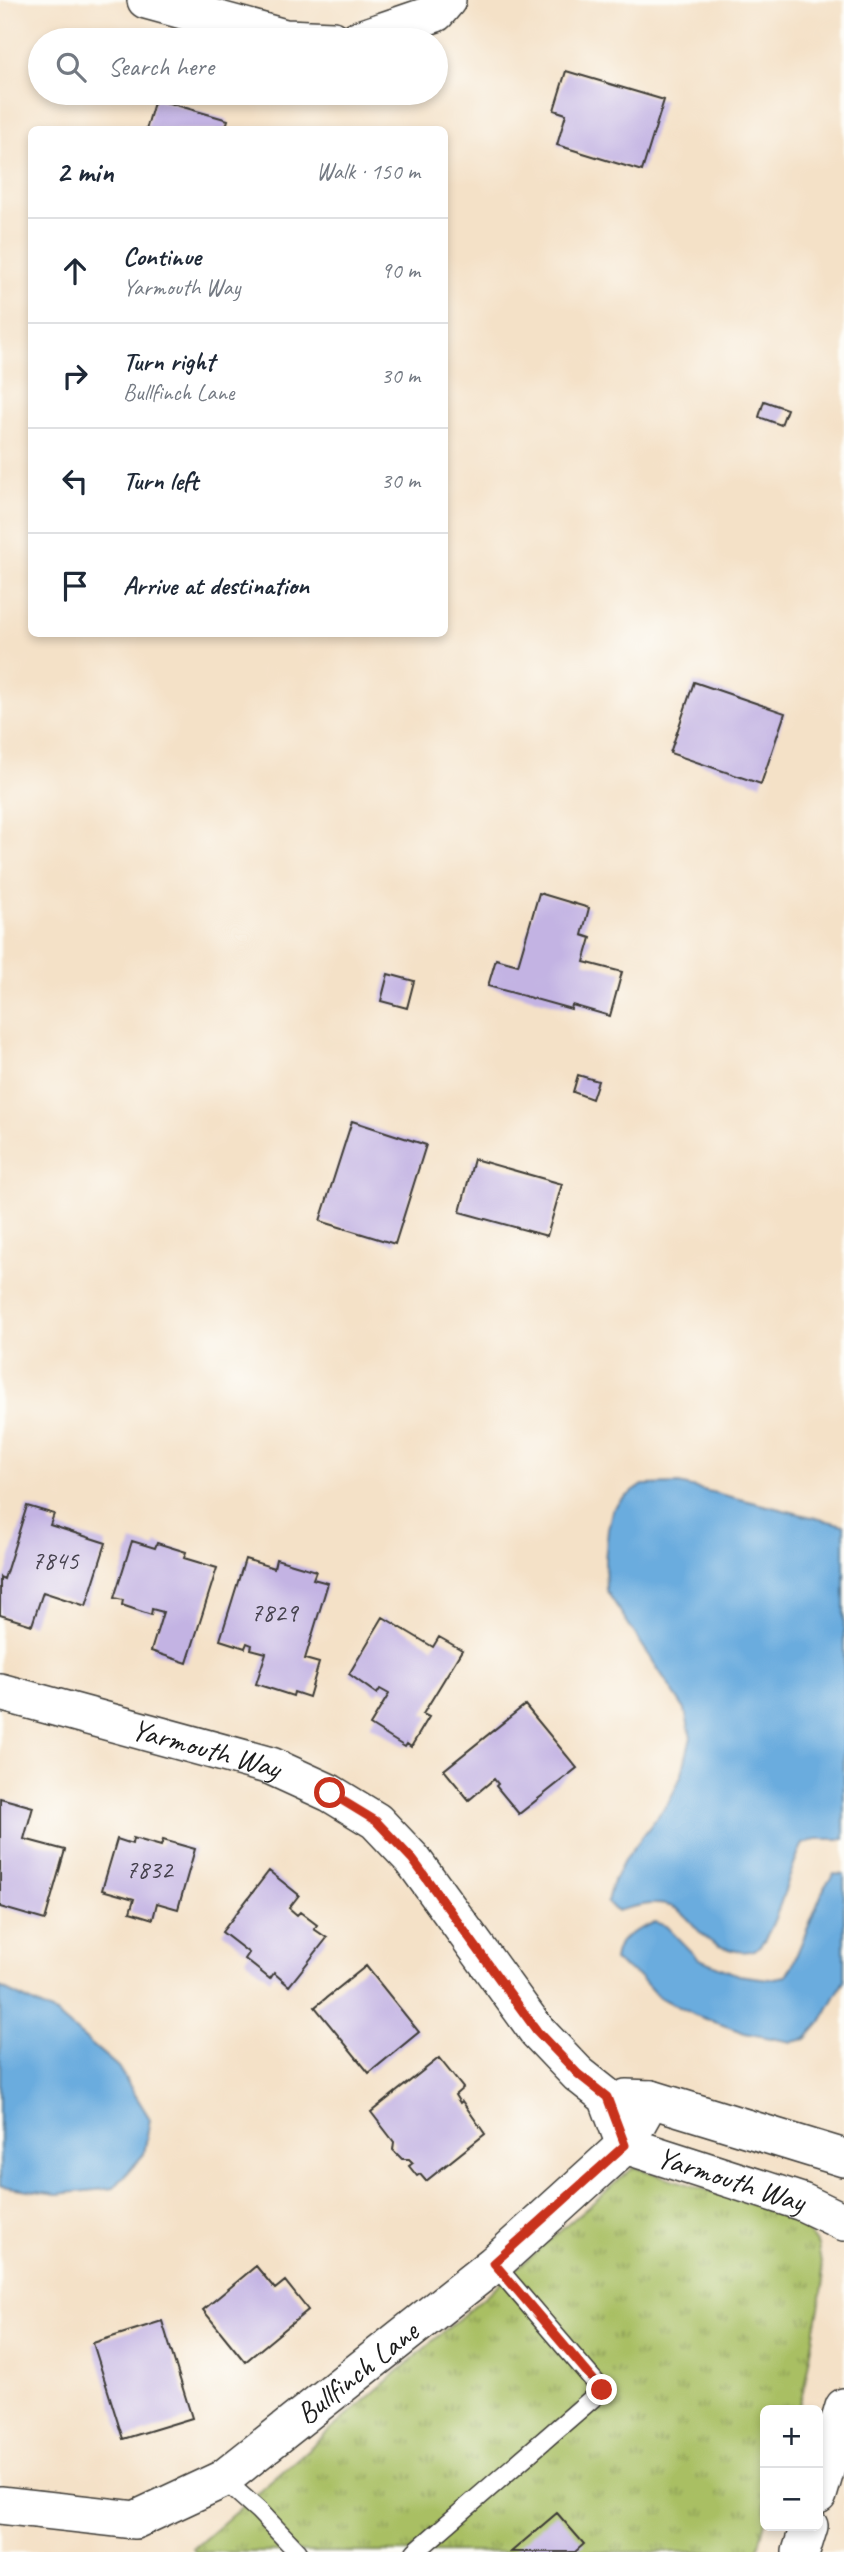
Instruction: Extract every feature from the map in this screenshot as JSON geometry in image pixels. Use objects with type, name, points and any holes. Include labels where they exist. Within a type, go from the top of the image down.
[{"type":"street","points":[[146,0],[248,28]]},
{"type":"street","points":[[392,28],[436,13],[447,0]]},
{"type":"street","name":"Yarmouth Way","points":[[0,1692],[271,1766],[330,1793],[376,1821],[413,1860],[537,2031],[578,2074],[607,2097],[625,2145],[802,2202],[844,2222]]},
{"type":"street","name":"Yarmouth Way","points":[[607,2097],[651,2099],[844,2158]]},
{"type":"street","name":"Bullfinch Lane","points":[[0,2505],[135,2521],[223,2479],[494,2263],[625,2145],[651,2099]]},
{"type":"street","points":[[823,2478],[844,2407]]},
{"type":"street","points":[[801,2552],[807,2531]]},
{"type":"lane","points":[[415,2552],[602,2390],[494,2263]]},
{"type":"lane","points":[[223,2479],[259,2511],[298,2552]]},
{"type":"green space","points":[[634,2167],[798,2219],[818,2246],[824,2281],[799,2405],[760,2405],[760,2531],[763,2531],[757,2552],[195,2552],[193,2549]]},
{"type":"water","points":[[679,1484],[844,1525],[844,1839],[816,1839],[803,1844],[770,1929],[764,1940],[752,1951],[731,1950],[711,1941],[702,1935],[684,1914],[668,1905],[646,1905],[616,1911],[607,1902],[611,1886],[623,1862],[670,1800],[682,1774],[691,1737],[685,1710],[606,1590],[608,1529],[612,1511],[620,1501],[643,1485]]},
{"type":"water","points":[[834,1874],[844,1875],[844,1981],[821,2022],[806,2039],[792,2042],[745,2033],[695,2015],[657,1996],[641,1978],[614,1961],[618,1945],[623,1940],[655,1922],[666,1926],[697,1958],[738,1975],[769,1979],[786,1976],[825,1886]]},
{"type":"water","points":[[0,1987],[56,2014],[118,2067],[150,2119],[144,2154],[114,2188],[57,2194],[0,2186]]},
{"type":"building","points":[[566,71],[664,100],[642,171],[557,145],[566,114],[554,110]]},
{"type":"building","points":[[153,105],[176,105],[228,120],[226,126],[147,126]]},
{"type":"building","points":[[764,401],[787,409],[781,425],[759,417]]},
{"type":"building","points":[[694,682],[785,713],[761,784],[670,753]]},
{"type":"building","points":[[539,893],[589,908],[582,935],[591,938],[584,962],[622,972],[610,1016],[572,1005],[571,1009],[488,986],[496,959],[518,965]]},
{"type":"building","points":[[388,974],[414,981],[407,1008],[381,1001]]},
{"type":"building","points":[[578,1075],[598,1081],[592,1099],[573,1092]]},
{"type":"building","points":[[352,1121],[426,1145],[395,1244],[320,1221]]},
{"type":"building","points":[[474,1159],[562,1184],[547,1236],[460,1212]]},
{"type":"building","points":[[27,1506],[54,1514],[50,1525],[106,1543],[86,1606],[43,1592],[32,1625],[0,1615],[0,1577],[4,1579]]},
{"type":"building","points":[[132,1541],[155,1548],[157,1543],[186,1552],[184,1558],[217,1568],[187,1663],[151,1651],[163,1612],[152,1609],[151,1615],[122,1605],[123,1600],[114,1598]]},
{"type":"building","points":[[245,1559],[274,1568],[276,1559],[316,1571],[313,1579],[328,1583],[305,1659],[319,1663],[309,1697],[294,1692],[293,1696],[256,1684],[266,1653],[251,1649],[252,1645],[247,1643],[245,1648],[220,1640]]},
{"type":"building","points":[[383,1617],[433,1647],[439,1637],[462,1650],[423,1714],[429,1717],[411,1747],[407,1744],[405,1747],[370,1725],[389,1694],[380,1689],[377,1694],[349,1674]]},
{"type":"building","points":[[525,1705],[577,1768],[519,1814],[496,1786],[498,1784],[494,1779],[469,1800],[444,1770]]},
{"type":"building","points":[[0,1798],[33,1807],[24,1839],[65,1850],[45,1920],[0,1907]]},
{"type":"building","points":[[133,1838],[161,1846],[163,1840],[195,1849],[178,1909],[157,1903],[153,1919],[130,1912],[134,1899],[102,1890],[117,1839],[132,1844]]},
{"type":"building","points":[[269,1871],[299,1895],[289,1908],[297,1915],[300,1912],[317,1925],[314,1929],[327,1938],[289,1986],[274,1973],[270,1979],[245,1959],[249,1953],[222,1932]]},
{"type":"building","points":[[366,1966],[419,2032],[369,2073],[315,2007]]},
{"type":"building","points":[[439,2058],[463,2088],[455,2095],[485,2134],[426,2181],[420,2174],[417,2176],[409,2166],[413,2163],[409,2159],[402,2159],[393,2150],[394,2142],[371,2112]]},
{"type":"building","points":[[256,2266],[275,2289],[285,2281],[308,2310],[245,2362],[203,2310]]},
{"type":"building","points":[[162,2321],[192,2418],[123,2439],[93,2343]]},
{"type":"building","points":[[557,2513],[584,2544],[575,2552],[511,2552]]},
{"type":"route","points":[[330,1793],[376,1821],[413,1860],[537,2031],[578,2074],[607,2097],[625,2145],[494,2263],[602,2390]]}]
